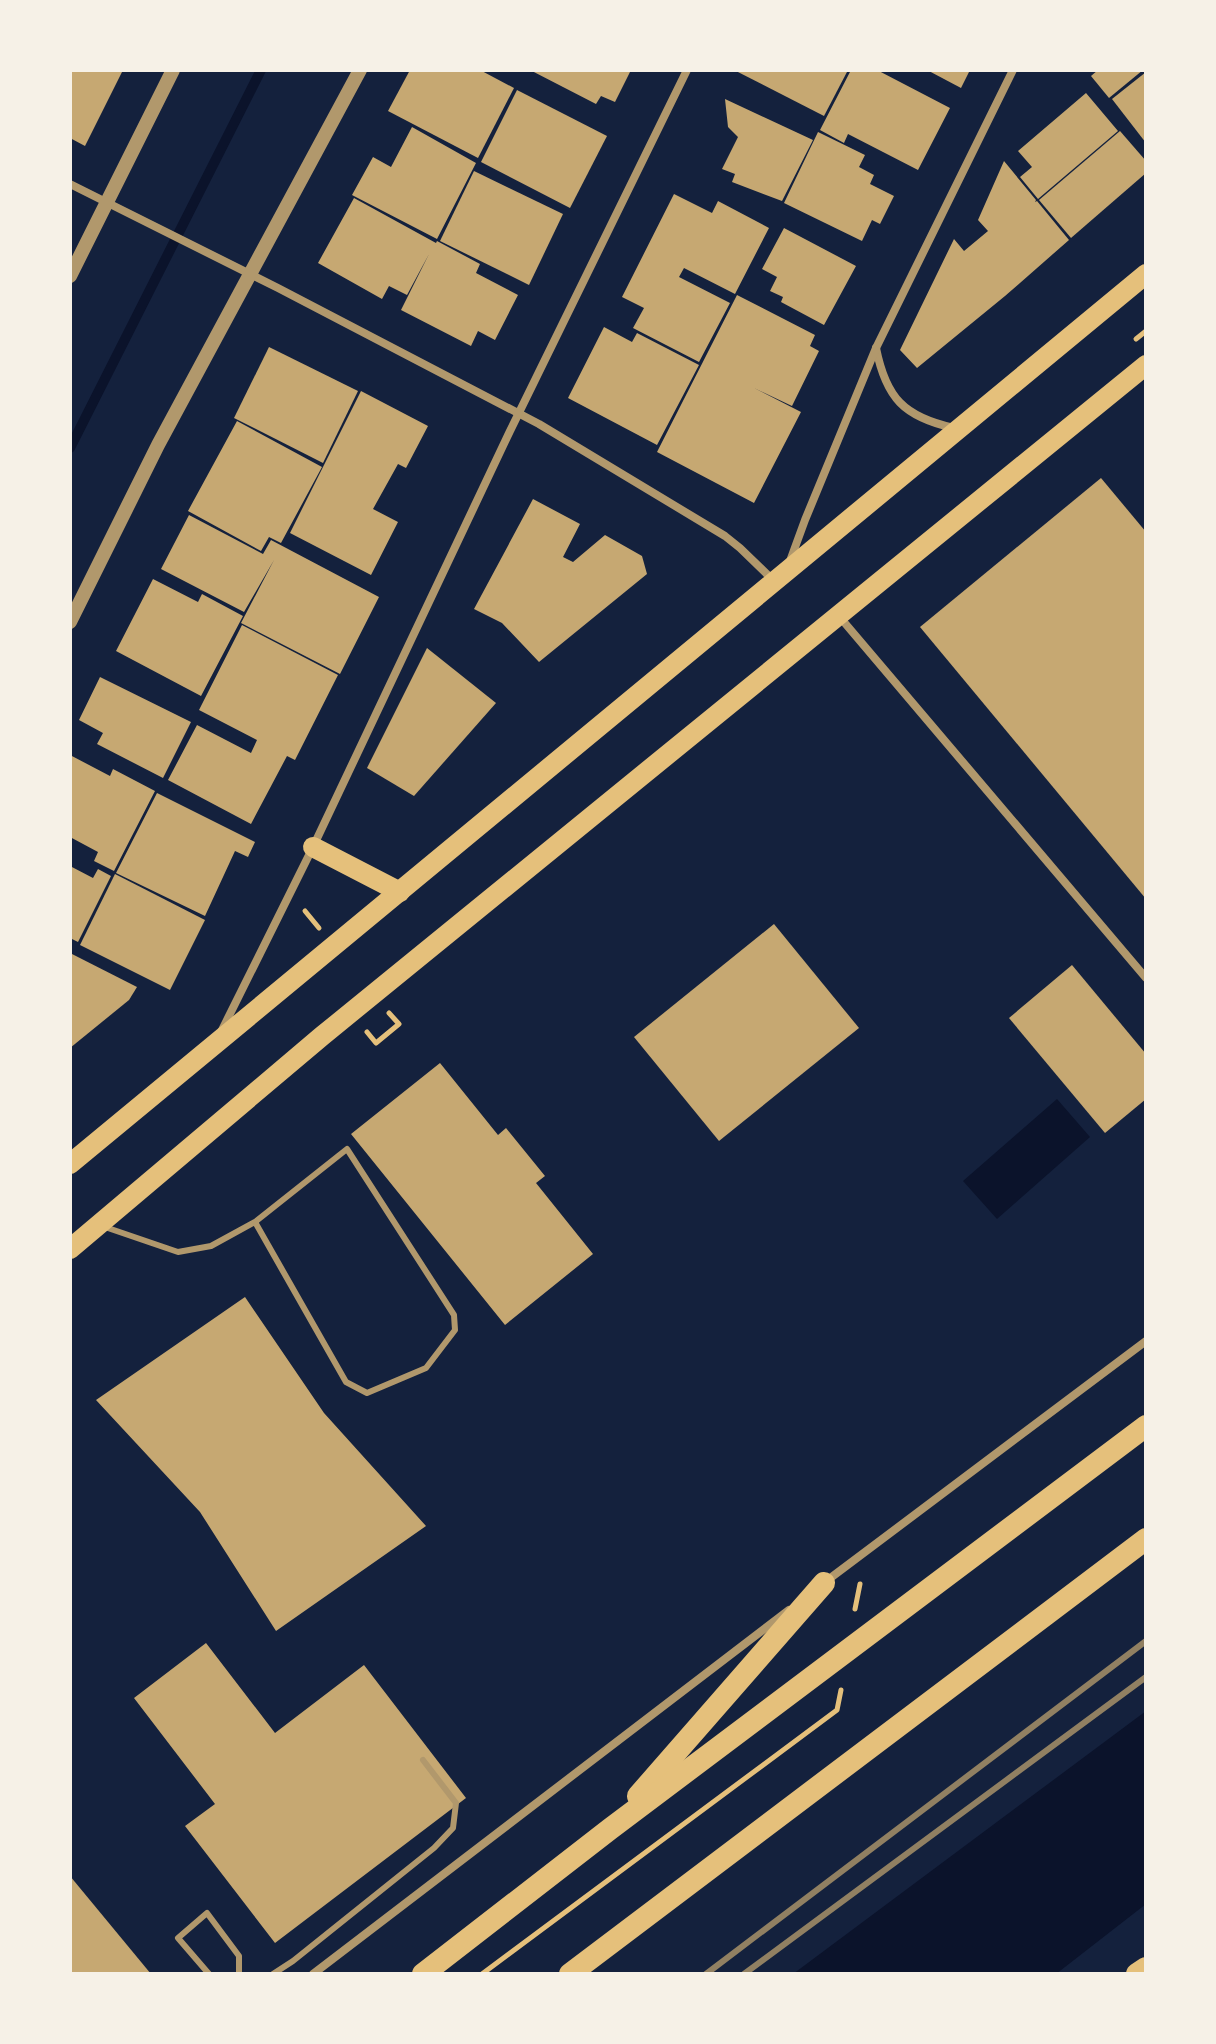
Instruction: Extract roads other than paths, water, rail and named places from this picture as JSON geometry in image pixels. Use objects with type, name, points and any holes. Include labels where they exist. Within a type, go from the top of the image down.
[{"type":"highway","points":[[423,1974],[610,1829],[1146,1426]]},
{"type":"highway","points":[[570,1974],[1146,1539]]},
{"type":"highway","points":[[610,1829],[824,1583]]},
{"type":"highway","points":[[1137,1974],[1146,1968]]},
{"type":"main road","points":[[70,1164],[1146,274]]},
{"type":"main road","points":[[70,1249],[322,1036],[1146,365]]},
{"type":"main road","points":[[313,847],[400,892]]},
{"type":"street","points":[[70,276],[173,70]]},
{"type":"street","points":[[70,622],[158,445],[360,70]]},
{"type":"street","points":[[214,1046],[687,70]]},
{"type":"street","points":[[70,184],[518,414],[725,536],[780,577],[876,348],[1013,70]]},
{"type":"street","points":[[876,348],[881,372],[892,394],[910,412],[933,424],[958,430]]},
{"type":"street","points":[[838,614],[1146,978]]},
{"type":"street","points":[[313,1974],[1146,1341]]},
{"type":"lane","points":[[99,1225],[178,1252],[211,1246],[255,1222],[347,1149],[454,1315],[455,1330],[426,1368],[367,1393],[346,1382],[255,1222]]},
{"type":"lane","points":[[273,1974],[434,1848],[453,1828],[456,1803],[423,1760]]},
{"type":"lane","points":[[209,1974],[178,1938],[207,1913],[239,1956],[239,1974]]},
{"type":"water","points":[[1057,1099],[1090,1137],[997,1219],[963,1181]]},
{"type":"water","points":[[1146,1711],[1146,1904],[1056,1974],[793,1974]]},
{"type":"waterway","points":[[70,448],[261,70]]},
{"type":"railway","points":[[706,1974],[1146,1641]]},
{"type":"railway","points":[[744,1974],[1146,1677]]}]
